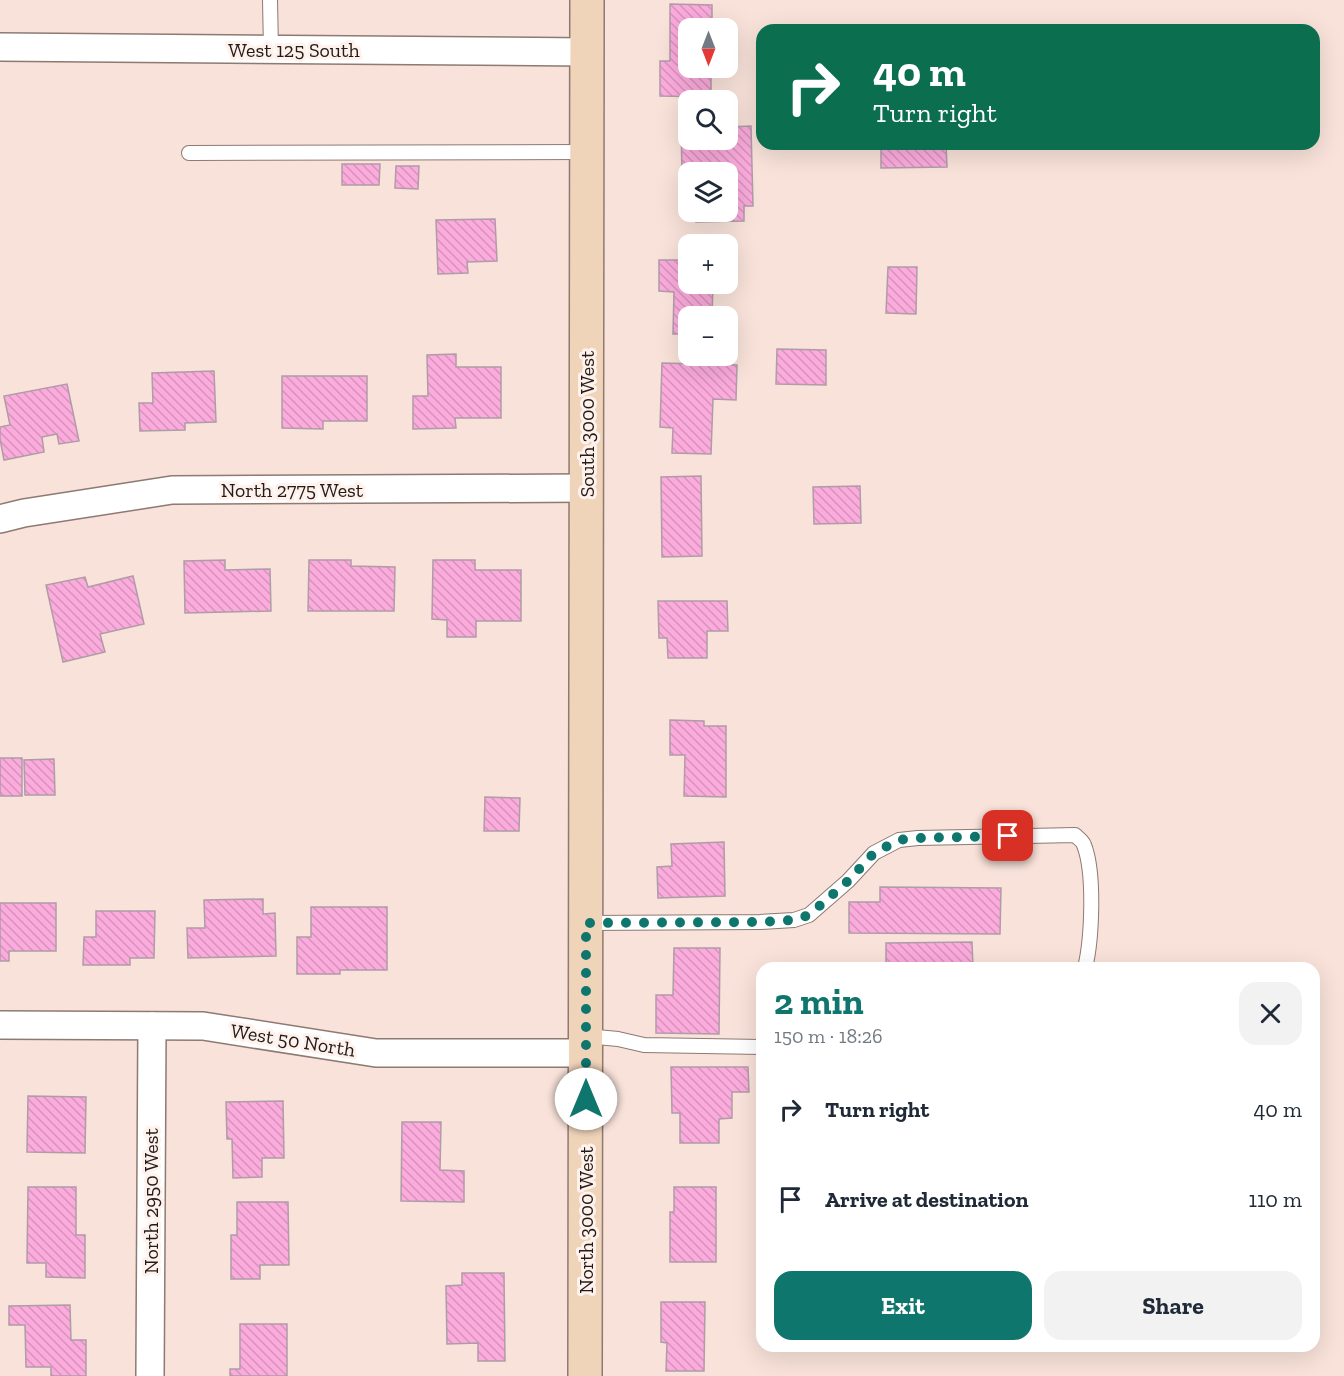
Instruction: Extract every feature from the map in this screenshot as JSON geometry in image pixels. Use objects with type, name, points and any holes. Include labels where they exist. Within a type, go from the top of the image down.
[{"type":"main road","name":"South 3000 West","points":[[586,847],[587,0]]},
{"type":"main road","name":"North 3000 West","points":[[585,1376],[586,847]]},
{"type":"street","name":"West 125 South","points":[[0,47],[587,52]]},
{"type":"street","name":"North 2775 West","points":[[0,519],[24,513],[172,490],[587,488]]},
{"type":"street","name":"West 50 North","points":[[0,1025],[203,1026],[376,1053],[586,1044]]},
{"type":"street","name":"North 2950 West","points":[[150,1376],[152,1026]]},
{"type":"lane","points":[[270,0],[271,50]]},
{"type":"lane","points":[[189,153],[587,152]]},
{"type":"lane","points":[[586,923],[794,920],[809,915],[848,881],[874,853],[899,840],[1075,835],[1084,843],[1090,874],[1090,948],[1086,962]]},
{"type":"lane","points":[[586,1044],[618,1039],[644,1045],[756,1047]]},
{"type":"building","points":[[670,4],[712,5],[712,18],[678,18],[678,78],[711,78],[711,90],[678,90],[678,96],[660,96],[660,61],[670,61]]},
{"type":"building","points":[[751,126],[753,206],[744,206],[744,221],[738,221],[738,162],[682,162],[682,150],[738,150],[738,127]]},
{"type":"building","points":[[881,150],[946,150],[947,167],[881,168]]},
{"type":"building","points":[[342,164],[380,164],[379,185],[342,185]]},
{"type":"building","points":[[396,166],[419,166],[418,189],[395,188]]},
{"type":"building","points":[[495,219],[497,261],[467,262],[468,273],[438,274],[436,220]]},
{"type":"building","points":[[659,260],[678,260],[678,294],[713,294],[712,306],[678,306],[678,334],[673,334],[674,292],[659,291]]},
{"type":"building","points":[[888,267],[917,267],[916,314],[886,313]]},
{"type":"building","points":[[777,349],[826,350],[826,385],[776,384]]},
{"type":"building","points":[[456,354],[456,367],[501,367],[501,418],[455,418],[456,428],[413,429],[413,396],[428,396],[427,355]]},
{"type":"building","points":[[662,363],[678,363],[678,366],[737,366],[736,400],[713,399],[711,454],[672,453],[673,428],[660,427]]},
{"type":"building","points":[[214,371],[216,422],[185,423],[185,430],[140,431],[139,403],[153,403],[152,373]]},
{"type":"building","points":[[282,376],[367,376],[367,421],[323,421],[323,429],[282,428]]},
{"type":"building","points":[[67,384],[79,441],[59,444],[57,434],[42,437],[44,452],[4,460],[0,427],[10,425],[4,396]]},
{"type":"building","points":[[701,476],[702,556],[662,557],[661,477]]},
{"type":"building","points":[[860,486],[861,523],[814,524],[813,487]]},
{"type":"building","points":[[225,560],[225,570],[270,569],[271,611],[185,613],[184,561]]},
{"type":"building","points":[[309,560],[351,560],[351,566],[395,567],[394,611],[308,611]]},
{"type":"building","points":[[433,560],[475,560],[475,570],[521,570],[521,621],[476,621],[476,637],[447,637],[447,620],[432,619]]},
{"type":"building","points":[[133,576],[144,624],[100,634],[105,652],[63,662],[46,585],[85,577],[88,587]]},
{"type":"building","points":[[658,601],[727,601],[728,631],[707,631],[707,658],[668,658],[667,638],[659,638]]},
{"type":"building","points":[[670,720],[704,721],[704,726],[726,726],[726,797],[684,796],[685,755],[670,755]]},
{"type":"building","points":[[0,758],[22,758],[22,796],[0,796]]},
{"type":"building","points":[[54,759],[55,795],[25,795],[24,760]]},
{"type":"building","points":[[485,797],[520,798],[519,831],[484,831]]},
{"type":"building","points":[[724,842],[725,896],[658,898],[657,867],[672,866],[671,844]]},
{"type":"building","points":[[880,887],[1001,888],[1000,934],[849,933],[849,902],[880,902]]},
{"type":"building","points":[[263,899],[263,914],[275,913],[276,956],[188,958],[187,928],[205,928],[204,900]]},
{"type":"building","points":[[0,903],[56,903],[56,951],[9,951],[9,961],[0,961]]},
{"type":"building","points":[[311,907],[387,907],[387,970],[340,970],[340,974],[297,974],[297,937],[311,937]]},
{"type":"building","points":[[96,911],[155,911],[154,958],[130,958],[130,965],[83,965],[84,937],[96,937]]},
{"type":"building","points":[[972,942],[973,962],[886,962],[886,943]]},
{"type":"building","points":[[674,948],[720,948],[719,1034],[656,1033],[656,995],[673,995]]},
{"type":"building","points":[[671,1067],[748,1067],[749,1092],[732,1092],[732,1118],[719,1119],[719,1143],[680,1143],[680,1113],[672,1113]]},
{"type":"building","points":[[28,1096],[86,1097],[85,1153],[27,1152]]},
{"type":"building","points":[[283,1101],[284,1158],[262,1158],[262,1177],[233,1178],[232,1139],[227,1139],[226,1102]]},
{"type":"building","points":[[402,1122],[441,1122],[440,1170],[464,1171],[464,1202],[401,1201]]},
{"type":"building","points":[[28,1187],[76,1187],[76,1235],[85,1235],[85,1278],[46,1277],[46,1263],[27,1263]]},
{"type":"building","points":[[674,1187],[716,1187],[716,1262],[670,1262],[670,1212],[674,1212]]},
{"type":"building","points":[[237,1202],[288,1202],[289,1265],[260,1265],[260,1279],[231,1279],[231,1235],[237,1235]]},
{"type":"building","points":[[462,1273],[504,1273],[505,1361],[478,1361],[478,1343],[447,1344],[446,1286],[462,1285]]},
{"type":"building","points":[[661,1302],[705,1302],[704,1371],[666,1371],[667,1343],[661,1342]]},
{"type":"building","points":[[70,1305],[71,1340],[86,1340],[86,1376],[51,1376],[51,1367],[26,1367],[25,1325],[9,1325],[9,1306]]},
{"type":"building","points":[[240,1324],[287,1324],[287,1376],[230,1376],[230,1369],[240,1369]]},
{"type":"route","points":[[586,1099],[586,923],[794,920],[809,915],[848,881],[874,853],[899,840],[1008,836]]}]
